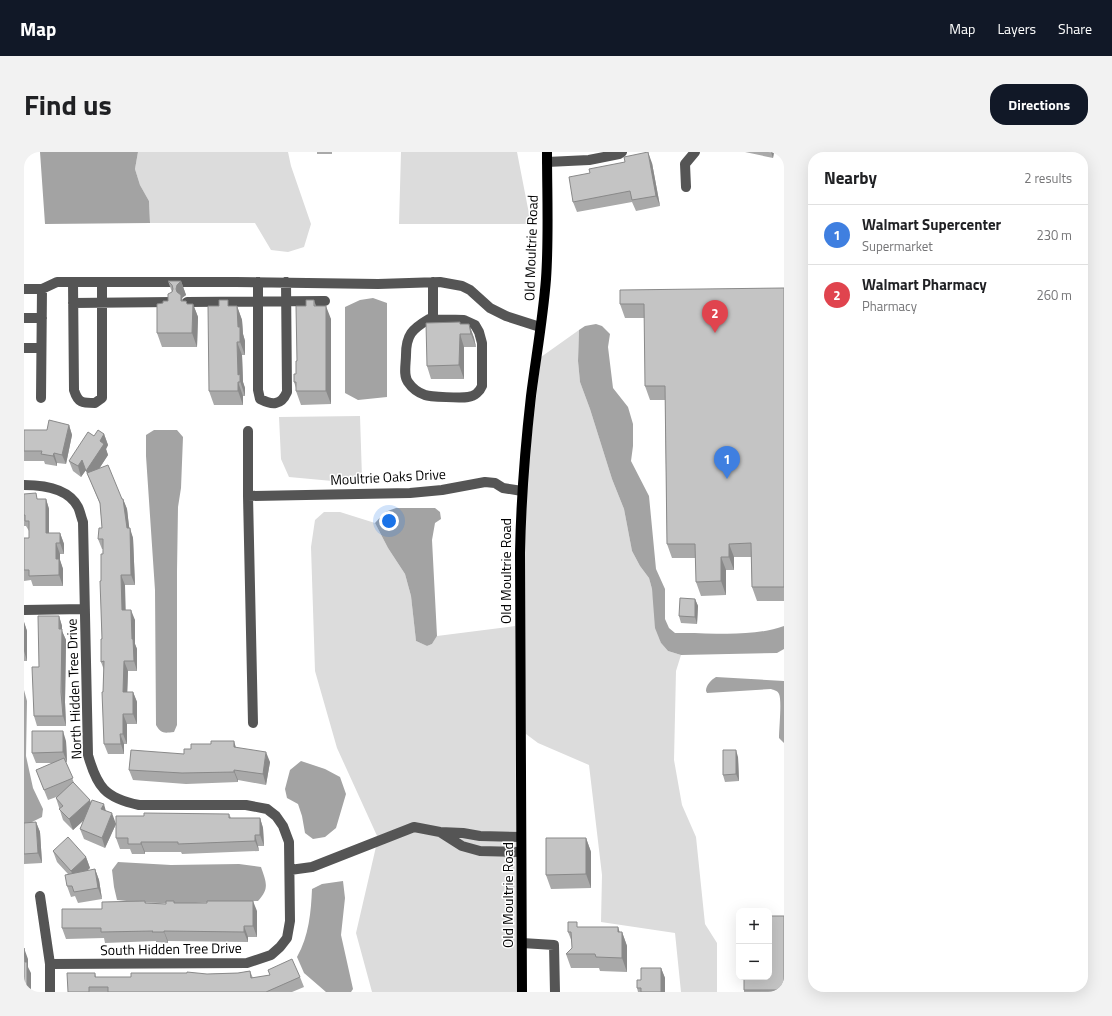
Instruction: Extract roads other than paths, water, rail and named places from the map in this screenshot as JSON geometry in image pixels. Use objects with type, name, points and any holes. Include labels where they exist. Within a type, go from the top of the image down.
[{"type":"main road","name":"Old Moultrie Road","points":[[522,992],[520,553],[522,491],[531,395],[546,280],[548,243],[547,157]]},
{"type":"street","points":[[547,157],[589,160],[619,154],[622,152]]},
{"type":"street","points":[[686,187],[685,164],[696,152]]},
{"type":"street","points":[[24,289],[42,289],[58,282],[286,282],[378,284],[434,282],[462,286],[470,290],[490,308],[506,316],[540,327]]},
{"type":"street","points":[[73,282],[74,390],[76,398],[82,403],[96,403],[102,398],[102,282]]},
{"type":"street","points":[[258,282],[258,390],[260,399],[268,403],[277,403],[284,399],[286,392],[286,282]]},
{"type":"street","points":[[433,319],[434,282]]},
{"type":"street","points":[[41,398],[42,289]]},
{"type":"street","points":[[187,302],[325,301]]},
{"type":"street","points":[[73,303],[172,302]]},
{"type":"street","points":[[24,318],[42,318]]},
{"type":"street","points":[[429,319],[433,319],[464,320],[475,324],[482,342],[482,386],[476,394],[468,397],[426,396],[413,388],[408,382],[405,376],[406,343],[408,337],[412,330],[420,324],[429,319]]},
{"type":"street","points":[[24,348],[42,348]]},
{"type":"street","points":[[248,431],[253,723]]},
{"type":"street","name":"Moultrie Oaks Drive","points":[[248,496],[426,492],[485,482],[495,483],[503,488],[522,491]]},
{"type":"street","name":"North Hidden Tree Drive","points":[[24,485],[41,485],[69,495],[78,506],[83,522],[88,755],[94,774],[102,788],[114,797],[139,805],[246,805],[267,809],[276,816],[283,826],[289,842],[290,870]]},
{"type":"street","points":[[24,610],[85,608]]},
{"type":"street","points":[[290,870],[312,867],[414,827],[440,832],[463,833],[480,836],[521,837]]},
{"type":"street","points":[[440,832],[462,846],[480,851],[521,852]]},
{"type":"street","name":"South Hidden Tree Drive","points":[[50,964],[247,963],[271,955],[280,948],[287,938],[290,921],[290,870]]},
{"type":"street","points":[[40,896],[50,964],[50,992]]},
{"type":"street","points":[[522,943],[554,945],[555,992]]},
{"type":"place","name":"Walmart Pharmacy","points":[[715,333]]},
{"type":"place","name":"Walmart Supercenter","points":[[727,479]]}]
